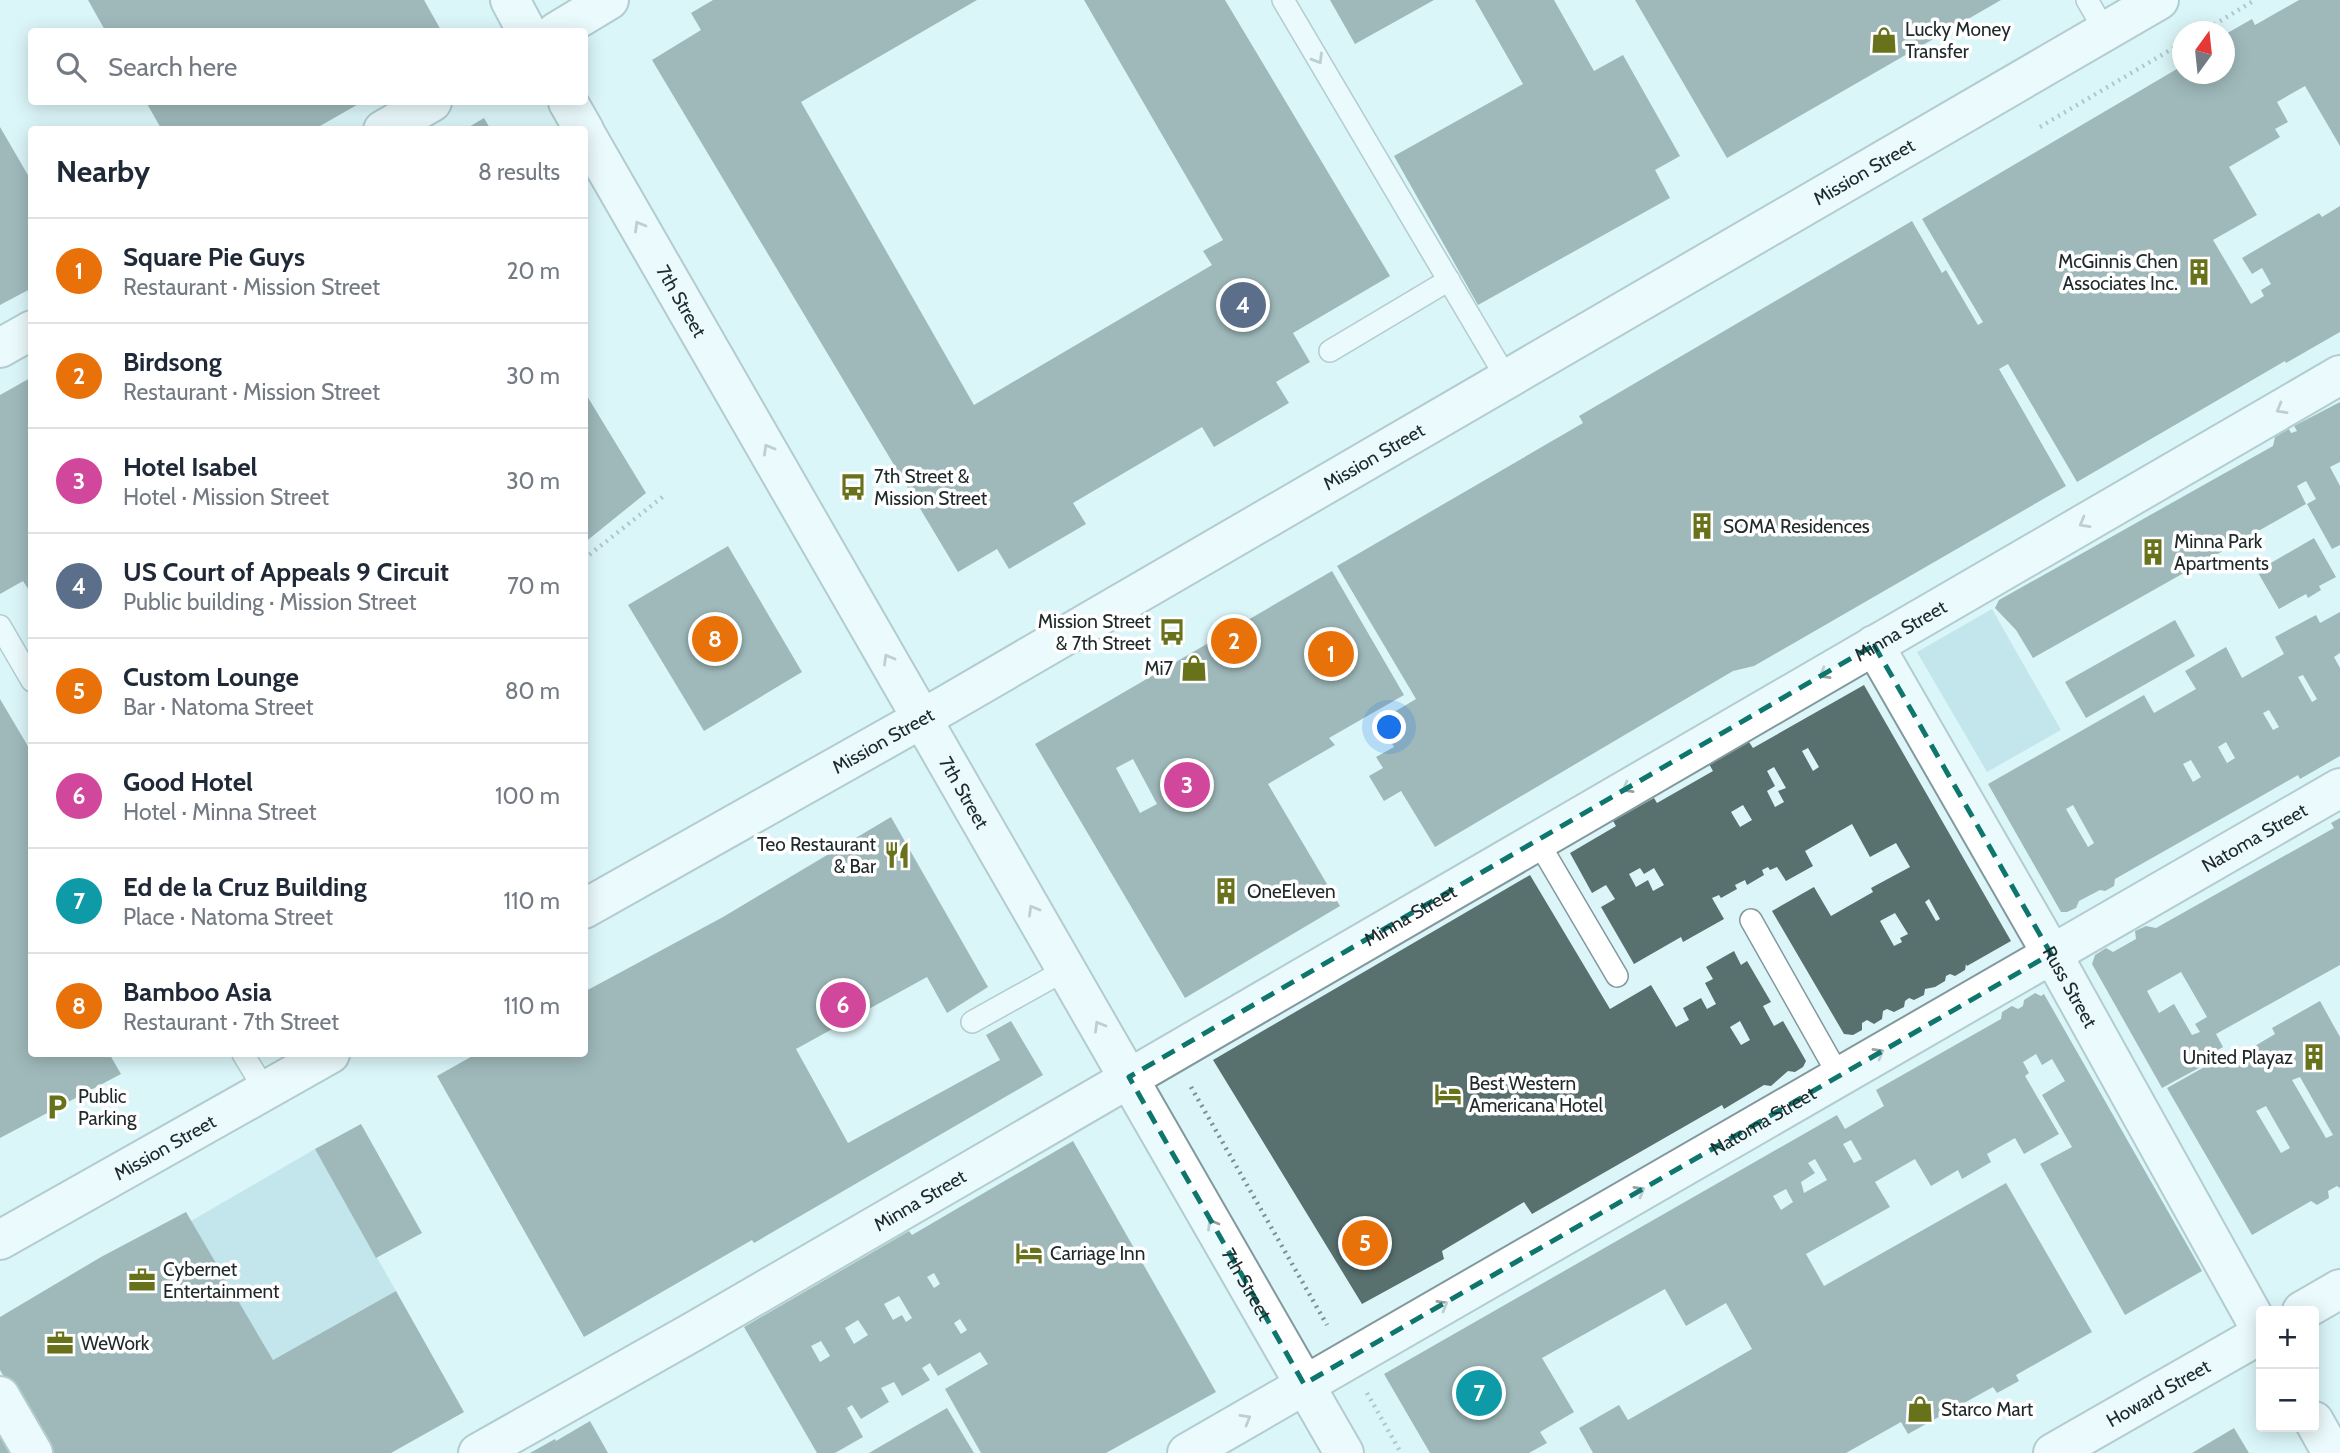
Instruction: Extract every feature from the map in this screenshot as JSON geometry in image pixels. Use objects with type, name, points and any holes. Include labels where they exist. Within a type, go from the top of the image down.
[{"type":"street","points":[[510,0],[525,28]]},
{"type":"street","points":[[563,28],[610,0]]},
{"type":"street","name":"Mission Street","points":[[588,907],[922,718],[1507,379],[2096,16],[2158,0]]},
{"type":"street","points":[[390,126],[427,105]]},
{"type":"street","name":"7th Street","points":[[570,105],[582,126]]},
{"type":"street","name":"7th Street","points":[[588,137],[1344,1453]]},
{"type":"street","points":[[0,348],[28,332]]},
{"type":"street","name":"Minna Street","points":[[478,1453],[695,1330],[2340,375]]},
{"type":"street","name":"Russ Street","points":[[1874,645],[2051,954],[2256,1323]]},
{"type":"street","name":"Natoma Street","points":[[1186,1453],[2340,788]]},
{"type":"street","name":"Mission Street","points":[[0,1240],[325,1057]]},
{"type":"street","points":[[2311,1306],[2340,1289]]},
{"type":"street","name":"Howard Street","points":[[2053,1453],[2256,1335]]},
{"type":"street","points":[[0,1396],[33,1453]]},
{"type":"street","points":[[2319,1431],[2332,1453]]},
{"type":"lane","points":[[1283,0],[1507,379]]},
{"type":"lane","points":[[1330,351],[1449,280]]},
{"type":"lane","points":[[0,626],[28,674]]},
{"type":"lane","points":[[1537,840],[1618,976]]},
{"type":"lane","points":[[1751,920],[1839,1076]]},
{"type":"lane","points":[[972,1021],[1067,969]]},
{"type":"lane","points":[[245,1057],[265,1090]]},
{"type":"path","points":[[2220,21],[2255,0]]},
{"type":"path","points":[[2040,127],[2172,49]]},
{"type":"path","points":[[588,556],[665,495]]},
{"type":"path","points":[[1189,1083],[1331,1332]]},
{"type":"path","points":[[1362,1385],[1401,1453]]},
{"type":"highlighted area","points":[[1874,645],[2051,954],[1304,1384],[1129,1077]]},
{"type":"shaded area","points":[[1992,609],[2061,730],[1987,772],[1917,652]]},
{"type":"shaded area","points":[[315,1149],[396,1291],[273,1360],[191,1221]]},
{"type":"building","points":[[88,0],[424,0],[440,28],[104,28]]},
{"type":"building","points":[[713,0],[977,0],[801,102],[974,405],[1212,265],[1203,251],[1223,240],[1084,0],[1225,0],[1390,276],[1293,333],[1310,362],[1276,382],[1289,403],[1214,447],[1202,427],[1073,503],[1086,524],[1009,569],[997,549],[958,572],[652,60],[701,30],[691,13]]},
{"type":"building","points":[[1330,0],[1434,0],[1355,44]]},
{"type":"building","points":[[1475,0],[1554,0],[1594,71],[1623,55],[1680,156],[1655,170],[1670,198],[1478,305],[1394,156],[1523,84]]},
{"type":"building","points":[[1635,0],[2001,0],[1727,158]]},
{"type":"building","name":"SOMA Residences","points":[[2299,0],[2340,0],[2340,146],[2305,86],[2277,102],[2288,122],[2275,129],[2280,137],[2229,167],[2257,215],[2213,240],[2251,304],[2264,296],[2261,290],[2271,284],[2262,268],[2252,274],[2242,258],[2319,213],[2322,217],[2340,206],[2340,332],[2077,482],[2008,364],[1999,369],[2066,486],[1754,666],[1733,671],[1435,847],[1401,791],[1384,801],[1369,776],[1383,768],[1376,757],[1394,747],[1379,721],[1416,699],[1337,566],[1583,423],[1579,416],[1912,221],[1942,273],[1946,270],[1978,325],[1983,322],[1922,219],[2172,72],[2172,84],[2235,84],[2235,29],[2252,19],[2255,25]]},
{"type":"building","points":[[148,105],[357,105],[320,126],[160,126]]},
{"type":"building","points":[[484,118],[489,126],[471,126]]},
{"type":"building","points":[[0,127],[28,175],[28,290],[0,305]]},
{"type":"building","points":[[28,379],[28,589],[23,581],[0,594],[0,395]]},
{"type":"building","points":[[588,398],[646,493],[588,540]]},
{"type":"building","name":"Minna Park Apartments","points":[[2340,402],[2340,462],[2330,467],[2340,486],[2340,545],[2332,549],[2307,504],[2316,499],[2306,481],[2297,486],[2306,504],[2033,658],[2016,630],[1995,608],[1999,600],[2273,446],[2275,437],[2289,429],[2291,433],[2297,431],[2294,426]]},
{"type":"building","points":[[2314,538],[2336,577],[2319,586],[2321,590],[2308,598],[2306,594],[2279,609],[2257,571]]},
{"type":"building","points":[[728,546],[802,672],[704,731],[628,605]]},
{"type":"building","points":[[1332,571],[1404,695],[1329,738],[1335,745],[1268,784],[1340,906],[1185,998],[1035,744]],"holes":[[[1133,759],[1157,804],[1140,813],[1116,768]]]},
{"type":"building","points":[[2340,612],[2340,653],[2334,657],[2340,668],[2340,756],[2300,779],[2298,775],[2115,879],[2114,886],[2079,901],[2076,908],[2061,912],[1988,784],[2144,695],[2154,713],[2196,689],[2185,671],[2226,647],[2242,678],[2284,654],[2275,637],[2316,615],[2320,623]],"holes":[[[2303,675],[2317,699],[2312,702],[2298,677]],[[2269,710],[2279,727],[2273,730],[2263,713]],[[2226,742],[2235,758],[2227,763],[2218,747]],[[2191,760],[2201,777],[2193,782],[2183,764]],[[2073,805],[2094,843],[2088,847],[2066,809]]]},
{"type":"building","points":[[2175,620],[2195,656],[2086,718],[2065,682]]},
{"type":"building","points":[[1864,685],[2011,941],[1967,966],[1966,964],[1965,970],[1955,976],[1950,974],[1935,987],[1925,989],[1924,995],[1914,1000],[1909,998],[1904,1007],[1894,1012],[1887,1009],[1883,1011],[1882,1019],[1874,1024],[1867,1020],[1862,1023],[1862,1030],[1853,1035],[1844,1034],[1772,911],[1814,887],[1831,916],[1873,892],[1871,888],[1910,867],[1896,843],[1870,857],[1852,824],[1805,851],[1813,866],[1786,881],[1777,867],[1762,870],[1764,875],[1747,885],[1745,880],[1735,885],[1737,889],[1721,898],[1719,895],[1712,898],[1724,919],[1683,942],[1681,937],[1634,964],[1601,907],[1615,899],[1606,885],[1592,893],[1570,853],[1616,826],[1613,821],[1654,798],[1657,803],[1713,771],[1709,764],[1749,742],[1753,748]],"holes":[[[1808,748],[1819,767],[1813,771],[1802,751]],[[1774,767],[1786,788],[1778,791],[1784,802],[1775,807],[1767,791],[1775,786],[1767,771]],[[1743,805],[1752,820],[1740,827],[1731,812]],[[1640,868],[1644,874],[1654,868],[1664,885],[1653,891],[1648,880],[1636,887],[1629,874]],[[1929,899],[1940,919],[1936,921],[1925,902]],[[1895,913],[1908,934],[1900,938],[1902,942],[1894,946],[1880,921]]]},
{"type":"building","points":[[0,699],[28,746],[28,1057],[111,1057],[121,1074],[0,1138]]},
{"type":"building","points":[[891,817],[988,987],[947,1013],[927,977],[796,1049],[848,1143],[1000,1060],[986,1035],[1011,1021],[1043,1075],[754,1243],[752,1240],[584,1337],[437,1076],[471,1057],[588,1057],[588,990],[723,917]]},
{"type":"building","points":[[2340,818],[2340,965],[2216,1034],[2223,1047],[2205,1057],[2208,1063],[2162,1088],[2092,964],[2095,955],[2106,948],[2113,952],[2136,939],[2135,931],[2146,926],[2156,928],[2334,828],[2331,823]],"holes":[[[2181,972],[2207,1017],[2195,1024],[2200,1032],[2192,1035],[2174,1004],[2159,1013],[2147,991]]]},
{"type":"building","name":"Best Western Americana Hotel","points":[[1530,875],[1610,1009],[1651,985],[1676,1027],[1689,1020],[1683,1008],[1701,998],[1707,1009],[1716,1004],[1705,983],[1713,979],[1706,967],[1734,951],[1741,965],[1747,961],[1771,1002],[1763,1006],[1774,1026],[1783,1021],[1806,1061],[1803,1067],[1795,1072],[1788,1071],[1771,1086],[1764,1085],[1724,1109],[1722,1105],[1532,1214],[1524,1202],[1442,1251],[1444,1259],[1362,1304],[1213,1060]],"holes":[[[1740,1021],[1750,1040],[1741,1045],[1730,1027]]]},
{"type":"building","points":[[2035,993],[2041,996],[2044,994],[2202,1271],[2125,1315],[2040,1164],[2072,1147],[2042,1095],[2065,1081],[2052,1059],[2042,1065],[2036,1054],[2023,1062],[2029,1073],[2025,1076],[2059,1134],[2024,1154],[2015,1138],[1987,1154],[1991,1162],[1962,1179],[1958,1170],[1931,1186],[1915,1159],[1875,1182],[1890,1207],[1806,1254],[1824,1286],[2006,1183],[2092,1332],[2016,1375],[2019,1381],[1997,1393],[1993,1387],[1908,1434],[1901,1422],[1846,1453],[1593,1453],[1579,1428],[1619,1405],[1628,1420],[1752,1349],[1726,1303],[1686,1326],[1665,1289],[1542,1358],[1574,1412],[1540,1432],[1547,1443],[1529,1453],[1430,1453],[1384,1374],[1837,1115],[1845,1129],[1884,1106],[1876,1090],[2001,1019],[2002,1012],[2012,1006],[2018,1009],[2023,1006],[2024,1000]],"holes":[[[1851,1140],[1862,1159],[1854,1163],[1843,1144]],[[1815,1159],[1827,1180],[1804,1193],[1801,1182],[1815,1173],[1808,1163]],[[1786,1189],[1793,1202],[1781,1210],[1773,1196]]]},
{"type":"building","points":[[2320,1001],[2340,1037],[2340,1188],[2337,1186],[2328,1191],[2329,1198],[2317,1205],[2311,1201],[2252,1235],[2167,1088],[2224,1056],[2228,1062],[2275,1034],[2272,1028]],"holes":[[[2300,1077],[2333,1135],[2326,1138],[2292,1080]],[[2266,1106],[2290,1148],[2281,1153],[2256,1111]]]},
{"type":"building","points":[[361,1124],[422,1233],[376,1258],[315,1149]]},
{"type":"building","points":[[1073,1141],[1216,1392],[1106,1453],[981,1453],[945,1389],[988,1364],[980,1352],[938,1376],[930,1363],[922,1368],[930,1380],[902,1396],[894,1382],[881,1388],[889,1402],[861,1419],[852,1405],[847,1408],[863,1437],[835,1453],[817,1453],[744,1327],[909,1231],[912,1235]],"holes":[[[934,1273],[940,1284],[934,1288],[927,1277]],[[899,1296],[912,1318],[906,1322],[902,1315],[893,1320],[884,1304]],[[960,1319],[967,1330],[961,1334],[954,1323]],[[858,1320],[868,1335],[854,1344],[845,1328]],[[821,1341],[830,1356],[820,1362],[811,1346]]]},
{"type":"building","points":[[186,1212],[273,1360],[396,1291],[464,1412],[391,1453],[49,1453],[0,1370],[0,1317],[101,1257]]},
{"type":"building","points":[[947,1408],[974,1453],[869,1453],[912,1428]]},
{"type":"building","points":[[590,1421],[608,1453],[530,1453],[555,1439],[556,1441]]},
{"type":"building","points":[[2234,1428],[2249,1453],[2192,1453]]},
{"type":"building","points":[[0,1432],[12,1453],[0,1453]]},
{"type":"place","name":"Lucky Money Transfer","points":[[1884,40]]},
{"type":"place","name":"McGinnis Chen Associates Inc.","points":[[2199,272]]},
{"type":"place","name":"US Court of Appeals 9 Circuit","points":[[1243,305]]},
{"type":"place","name":"7th Street & Mission Street","points":[[853,487]]},
{"type":"place","name":"SOMA Residences","points":[[1702,526]]},
{"type":"place","name":"Minna Park Apartments","points":[[2153,552]]},
{"type":"place","name":"Mission Street & 7th Street","points":[[1172,632]]},
{"type":"place","name":"Bamboo Asia","points":[[715,639]]},
{"type":"place","name":"Birdsong","points":[[1234,641]]},
{"type":"place","name":"Square Pie Guys","points":[[1331,654]]},
{"type":"place","name":"Mi7","points":[[1194,668]]},
{"type":"place","name":"Hotel Isabel","points":[[1187,785]]},
{"type":"place","name":"Teo Restaurant & Bar","points":[[897,855]]},
{"type":"place","name":"OneEleven","points":[[1226,891]]},
{"type":"place","name":"Good Hotel","points":[[843,1005]]},
{"type":"place","name":"United Playaz","points":[[2314,1057]]},
{"type":"place","name":"Best Western Americana Hotel","points":[[1448,1094]]},
{"type":"place","name":"Public Parking","points":[[57,1107]]},
{"type":"place","name":"Custom Lounge","points":[[1365,1243]]},
{"type":"place","name":"Carriage Inn","points":[[1029,1253]]},
{"type":"place","name":"Cybernet Entertainment","points":[[142,1280]]},
{"type":"place","name":"WeWork","points":[[60,1343]]},
{"type":"place","name":"Ed de la Cruz Building","points":[[1479,1393]]},
{"type":"place","name":"Starco Mart","points":[[1920,1409]]}]
